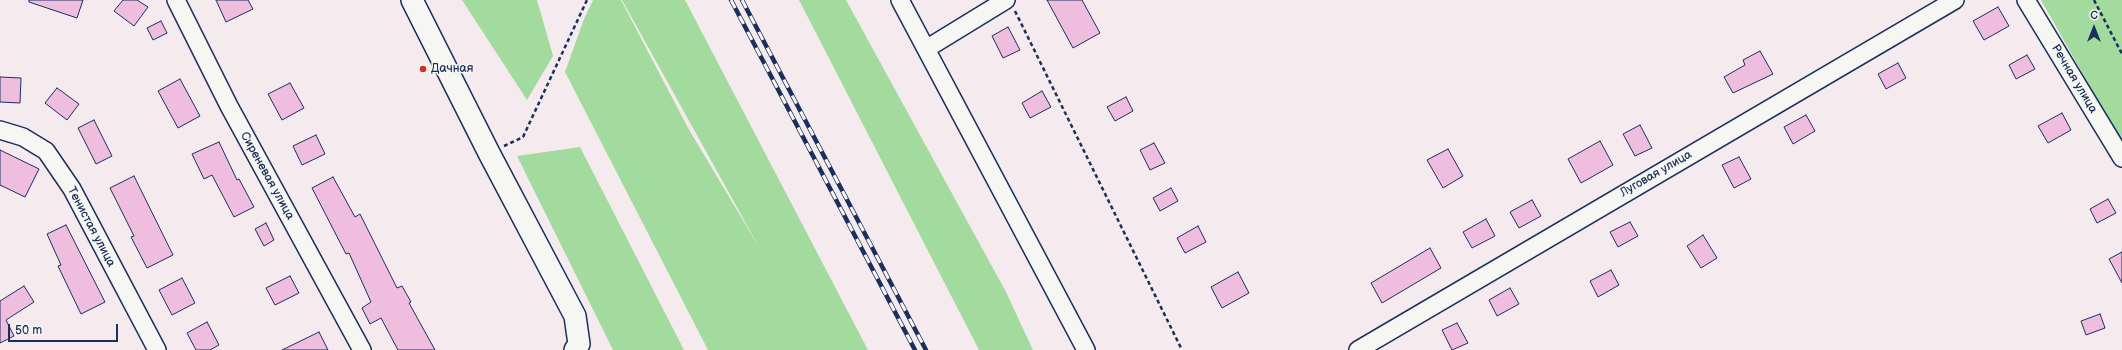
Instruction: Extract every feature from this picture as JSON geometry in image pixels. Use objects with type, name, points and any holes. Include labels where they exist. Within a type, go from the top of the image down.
[{"type":"street","name":"Сиреневая улица","points":[[176,0],[229,106],[362,350]]},
{"type":"street","points":[[412,0],[489,153],[575,316],[579,344],[575,350]]},
{"type":"street","points":[[900,0],[1086,350]]},
{"type":"street","name":"Луговая улица","points":[[1358,350],[1955,0]]},
{"type":"street","name":"Речная улица","points":[[2026,0],[2122,158]]},
{"type":"street","points":[[926,49],[1009,4]]},
{"type":"street","name":"Тенистая улица","points":[[0,130],[23,137],[46,151],[72,188],[156,350]]},
{"type":"path","points":[[489,153],[523,137],[587,0]]},
{"type":"path","points":[[2094,0],[2122,54]]},
{"type":"path","points":[[1009,4],[1182,350]]},
{"type":"green space","points":[[462,0],[537,0],[553,56],[527,100]]},
{"type":"green space","points":[[593,0],[621,0],[688,128],[759,247],[622,0],[685,0],[868,350],[708,350],[565,72],[584,19]]},
{"type":"green space","points":[[799,0],[846,0],[1006,292],[1033,350],[979,350]]},
{"type":"green space","points":[[2041,0],[2122,0],[2122,143]]},
{"type":"green space","points":[[580,147],[684,350],[613,350],[517,156]]},
{"type":"building","points":[[29,0],[83,0],[77,18],[29,2]]},
{"type":"building","points":[[123,0],[137,0],[148,7],[134,26],[114,11]]},
{"type":"building","points":[[216,0],[248,0],[253,9],[226,22]]},
{"type":"building","points":[[1047,0],[1082,0],[1100,33],[1073,48]]},
{"type":"building","points":[[1998,7],[2009,26],[1984,40],[1973,21]]},
{"type":"building","points":[[161,21],[167,33],[153,40],[147,28]]},
{"type":"building","points":[[1008,27],[1020,50],[1003,58],[992,36]]},
{"type":"building","points":[[1760,51],[1773,74],[1733,93],[1724,77],[1745,65],[1743,60]]},
{"type":"building","points":[[2027,55],[2035,69],[2016,79],[2009,65]]},
{"type":"building","points":[[1898,63],[1906,78],[1886,89],[1878,74]]},
{"type":"building","points":[[0,77],[21,78],[20,103],[0,102]]},
{"type":"building","points":[[180,79],[200,116],[178,128],[158,91]]},
{"type":"building","points":[[290,83],[304,108],[282,120],[268,94]]},
{"type":"building","points":[[57,88],[79,104],[67,120],[45,103]]},
{"type":"building","points":[[1042,91],[1051,107],[1030,118],[1022,103]]},
{"type":"building","points":[[1126,97],[1133,111],[1115,121],[1107,107]]},
{"type":"building","points":[[2062,113],[2071,130],[2048,143],[2038,126]]},
{"type":"building","points":[[1806,115],[1815,131],[1793,144],[1784,127]]},
{"type":"building","points":[[94,120],[112,156],[96,164],[78,128]]},
{"type":"building","points":[[1640,125],[1652,148],[1635,156],[1623,134]]},
{"type":"building","points":[[316,135],[325,154],[302,165],[293,146]]},
{"type":"building","points":[[1600,141],[1613,165],[1581,183],[1568,159]]},
{"type":"building","points":[[219,142],[237,180],[239,179],[254,207],[234,217],[212,175],[204,179],[192,154]]},
{"type":"building","points":[[1154,143],[1165,163],[1150,170],[1140,150]]},
{"type":"building","points":[[1448,149],[1463,176],[1443,188],[1427,160]]},
{"type":"building","points":[[0,150],[39,169],[25,197],[0,185]]},
{"type":"building","points":[[1739,157],[1751,179],[1734,188],[1722,165]]},
{"type":"building","points":[[134,176],[173,255],[147,268],[131,237],[134,236],[110,188]]},
{"type":"building","points":[[333,177],[355,217],[360,214],[397,288],[402,286],[411,302],[409,303],[435,350],[398,350],[381,318],[370,324],[362,308],[371,302],[349,253],[346,254],[312,188]]},
{"type":"building","points":[[1171,188],[1178,201],[1160,211],[1153,198]]},
{"type":"building","points":[[2108,199],[2116,213],[2097,223],[2090,209]]},
{"type":"building","points":[[1532,200],[1541,216],[1519,228],[1510,212]]},
{"type":"building","points":[[1486,219],[1495,236],[1472,248],[1463,232]]},
{"type":"building","points":[[1630,222],[1638,236],[1618,247],[1610,232]]},
{"type":"building","points":[[266,223],[274,240],[264,246],[255,229]]},
{"type":"building","points":[[66,225],[105,302],[81,314],[58,266],[61,265],[47,234]]},
{"type":"building","points":[[1198,226],[1206,242],[1185,253],[1177,238]]},
{"type":"building","points":[[1703,235],[1717,258],[1701,268],[1687,246]]},
{"type":"building","points":[[1430,248],[1441,268],[1382,303],[1371,283]]},
{"type":"building","points":[[2122,252],[2122,283],[2109,259]]},
{"type":"building","points":[[1611,270],[1619,285],[1598,297],[1590,281]]},
{"type":"building","points":[[1238,272],[1249,293],[1222,308],[1211,287]]},
{"type":"building","points":[[290,276],[299,293],[275,305],[266,288]]},
{"type":"building","points":[[182,278],[195,303],[172,315],[159,290]]},
{"type":"building","points":[[24,286],[34,302],[6,320],[14,336],[0,343],[0,301]]},
{"type":"building","points":[[1510,288],[1519,304],[1497,316],[1489,300]]},
{"type":"building","points":[[2100,314],[2105,328],[2086,335],[2081,321]]},
{"type":"building","points":[[207,322],[219,345],[210,350],[196,350],[187,333]]},
{"type":"building","points":[[1457,323],[1468,343],[1452,350],[1442,330]]},
{"type":"building","points":[[319,332],[328,350],[282,350]]},
{"type":"railway","points":[[731,0],[915,350]]},
{"type":"railway","points":[[742,0],[926,350]]},
{"type":"place","name":"Дачная","points":[[423,69]]}]
